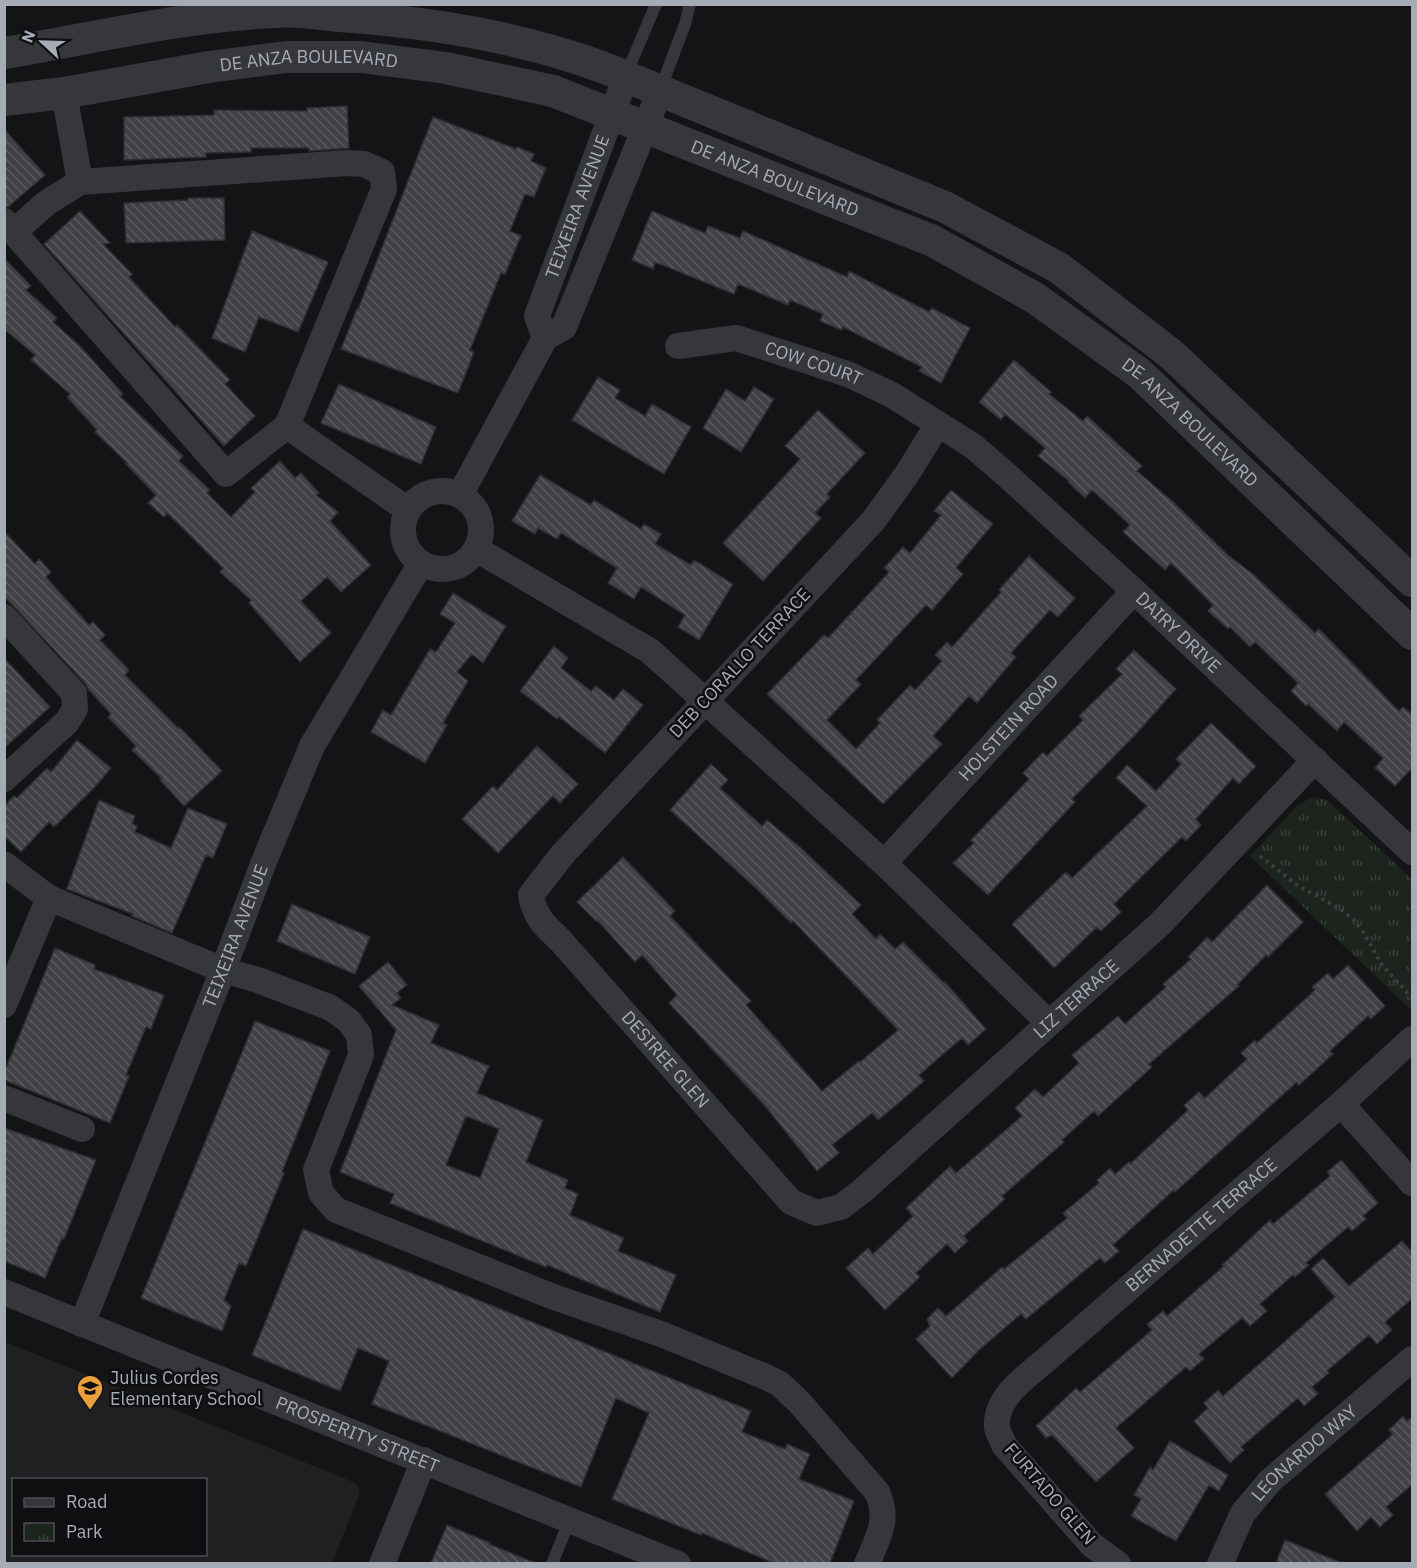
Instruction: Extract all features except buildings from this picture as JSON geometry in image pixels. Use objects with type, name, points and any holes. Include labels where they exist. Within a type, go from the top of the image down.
[{"type":"street","name":"DE ANZA BOULEVARD","points":[[4,53],[194,19],[277,11],[461,28],[573,57],[626,76],[945,207],[1059,268],[1172,354],[1413,581]]},
{"type":"street","points":[[80,182],[64,93],[108,35]]},
{"type":"street","name":"DE ANZA BOULEVARD","points":[[4,100],[64,93],[209,67],[286,57],[361,57],[446,68],[553,91],[933,241],[1035,298],[1139,373],[1413,634]]},
{"type":"street","name":"TEIXEIRA AVENUE","points":[[545,338],[537,316],[626,76]]},
{"type":"street","name":"TEIXEIRA AVENUE","points":[[460,495],[545,338],[564,327],[660,91]]},
{"type":"street","points":[[347,163],[364,164],[382,172],[384,189],[287,426],[226,474],[9,227],[80,182],[347,163]]},
{"type":"street","name":"COW COURT","points":[[678,346],[735,338],[849,375],[892,395],[938,424]]},
{"type":"street","name":"DAIRY DRIVE","points":[[938,424],[973,447],[1011,478],[1412,848]]},
{"type":"street","name":"DEB CORALLO TERRACE","points":[[531,894],[562,855],[873,521],[907,474],[938,424]]},
{"type":"street","points":[[287,426],[408,510]]},
{"type":"street","points":[[441,490],[460,495],[474,507],[480,519],[481,531],[472,555],[463,563],[452,568],[439,569],[415,559],[407,548],[403,536],[403,522],[408,510],[428,493],[441,490]]},
{"type":"street","points":[[476,549],[650,651],[884,863],[1049,1023]]},
{"type":"street","name":"TEIXEIRA AVENUE","points":[[82,1324],[265,859],[312,746],[420,562]]},
{"type":"street","name":"HOLSTEIN ROAD","points":[[884,863],[1134,591]]},
{"type":"street","points":[[4,616],[74,693],[75,709],[67,722],[4,779]]},
{"type":"street","name":"LIZ TERRACE","points":[[817,1213],[841,1207],[862,1191],[1160,924],[1315,760]]},
{"type":"street","points":[[4,864],[49,898],[223,970],[258,980],[331,1008],[350,1021],[359,1035],[361,1055],[316,1170],[321,1193],[336,1210],[551,1296],[660,1334],[780,1384],[799,1402],[877,1492],[883,1505],[883,1522],[867,1563]]},
{"type":"street","name":"DESIREE GLEN","points":[[531,894],[533,908],[541,924],[560,940],[791,1202],[817,1213]]},
{"type":"street","points":[[4,1005],[49,898]]},
{"type":"street","name":"BERNADETTE TERRACE","points":[[998,1415],[1003,1401],[1016,1386],[1413,1039]]},
{"type":"street","points":[[4,1098],[82,1129]]},
{"type":"street","points":[[1341,1104],[1413,1183]]},
{"type":"street","name":"PROSPERITY STREET","points":[[4,1293],[678,1563]]},
{"type":"street","name":"LEONARDO WAY","points":[[1220,1563],[1243,1513],[1270,1481],[1413,1359]]},
{"type":"street","name":"FURTADO GLEN","points":[[998,1415],[997,1428],[1004,1445],[1092,1545],[1118,1563]]},
{"type":"street","points":[[382,1563],[424,1460]]},
{"type":"lane","points":[[626,76],[656,4]]},
{"type":"lane","points":[[660,91],[690,4]]},
{"type":"lane","points":[[552,1563],[570,1519]]},
{"type":"path","points":[[1260,856],[1297,885],[1339,908],[1353,920],[1364,933],[1382,965],[1413,998]]},
{"type":"shaded area","name":"Julius Cordes Elementary School","points":[[5,1342],[356,1483],[360,1493],[332,1563],[5,1563]]},
{"type":"green space","points":[[1312,797],[1327,800],[1412,879],[1412,1011],[1250,856],[1298,805]]},
{"type":"place","name":"Julius Cordes Elementary School","points":[[90,1411]]}]
